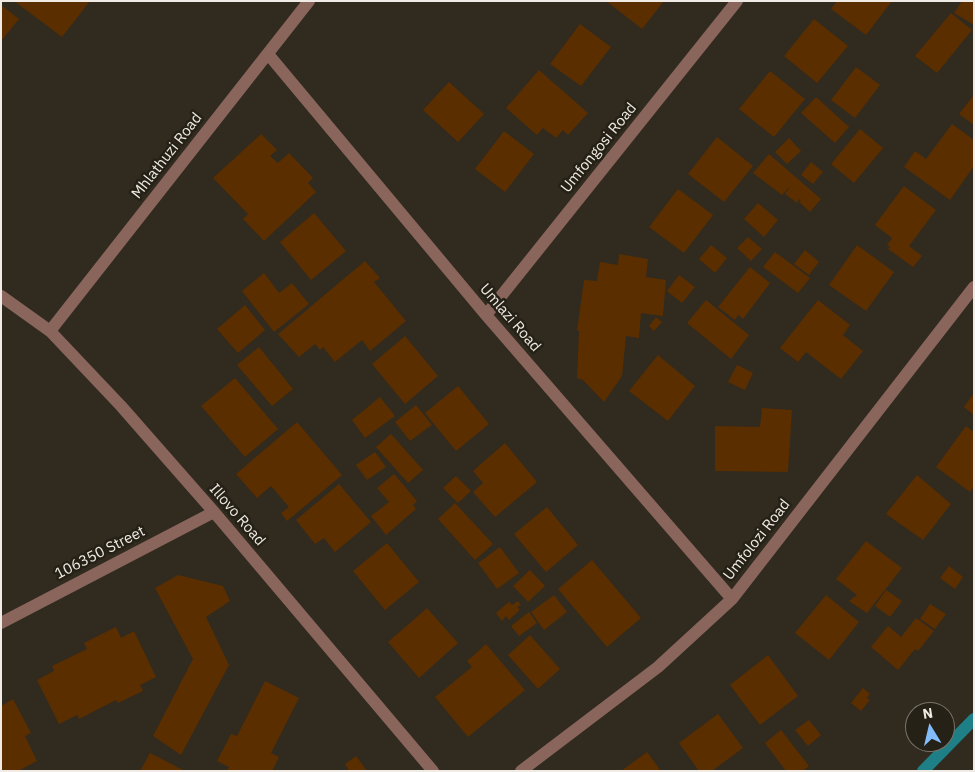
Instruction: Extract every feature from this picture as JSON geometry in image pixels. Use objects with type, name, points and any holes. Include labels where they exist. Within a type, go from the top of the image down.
[{"type":"street","name":"Mhlathuzi Road","points":[[50,331],[309,1]]},
{"type":"street","name":"Umfongosi Road","points":[[486,315],[737,1]]},
{"type":"street","name":"Umlazi Road","points":[[268,54],[486,315],[732,599]]},
{"type":"street","name":"Umfolozi Road","points":[[521,771],[658,667],[732,599],[974,286]]},
{"type":"street","name":"Illovo Road","points":[[1,296],[50,331],[121,406],[214,512],[433,771]]},
{"type":"street","name":"106350 Street","points":[[1,623],[214,512]]},
{"type":"building","points":[[14,1],[90,1],[62,37]]},
{"type":"building","points":[[606,1],[664,1],[642,29]]},
{"type":"building","points":[[837,1],[892,1],[866,35],[831,9]]},
{"type":"building","points":[[962,1],[974,1],[974,25],[954,13]]},
{"type":"building","points":[[1,5],[19,19],[1,41]]},
{"type":"building","points":[[951,13],[972,30],[937,73],[915,56]]},
{"type":"building","points":[[814,19],[848,46],[817,83],[784,56]]},
{"type":"building","points":[[580,24],[611,47],[581,86],[550,64]]},
{"type":"building","points":[[856,67],[880,85],[855,118],[831,100]]},
{"type":"building","points":[[539,70],[588,113],[568,135],[563,130],[556,138],[543,128],[537,135],[506,108]]},
{"type":"building","points":[[770,71],[805,99],[774,137],[739,109]]},
{"type":"building","points":[[449,82],[484,114],[458,142],[423,110]]},
{"type":"building","points":[[974,95],[974,125],[959,114]]},
{"type":"building","points":[[816,97],[849,127],[835,143],[801,113]]},
{"type":"building","points":[[952,124],[974,140],[974,166],[950,200],[904,167],[915,151],[926,159]]},
{"type":"building","points":[[860,129],[883,148],[854,183],[831,164]]},
{"type":"building","points":[[504,131],[534,154],[505,192],[475,169]]},
{"type":"building","points":[[261,134],[277,150],[270,156],[278,163],[289,153],[313,178],[308,183],[316,192],[264,241],[243,219],[248,214],[213,178]]},
{"type":"building","points":[[717,137],[753,166],[724,202],[688,174]]},
{"type":"building","points":[[789,138],[801,151],[787,164],[775,152]]},
{"type":"building","points":[[769,154],[821,199],[810,212],[799,202],[801,200],[799,199],[797,203],[785,194],[790,186],[782,195],[753,173]]},
{"type":"building","points":[[811,162],[823,172],[813,184],[801,175]]},
{"type":"building","points":[[904,186],[936,210],[909,246],[922,256],[913,267],[888,249],[890,247],[887,245],[892,238],[875,225]]},
{"type":"building","points":[[678,189],[713,215],[684,253],[649,227]]},
{"type":"building","points":[[758,203],[778,220],[764,237],[744,219]]},
{"type":"building","points":[[314,213],[346,251],[311,280],[280,242]]},
{"type":"building","points":[[748,237],[762,249],[751,261],[737,248]]},
{"type":"building","points":[[711,245],[727,258],[715,273],[699,259]]},
{"type":"building","points":[[857,245],[894,272],[866,311],[829,285]]},
{"type":"building","points":[[805,250],[819,262],[809,275],[794,264]]},
{"type":"building","points":[[775,252],[810,278],[798,293],[763,267]]},
{"type":"building","points":[[619,254],[648,259],[646,277],[666,280],[663,316],[641,313],[639,338],[626,336],[622,376],[604,402],[583,380],[577,378],[579,331],[577,331],[584,280],[597,281],[600,262],[618,265]]},
{"type":"building","points":[[365,261],[380,278],[374,282],[406,321],[370,351],[362,340],[335,362],[323,347],[320,350],[315,344],[299,357],[278,334]]},
{"type":"building","points":[[750,267],[770,283],[743,319],[738,315],[735,320],[718,307]]},
{"type":"building","points":[[264,273],[279,293],[292,283],[309,304],[274,332],[242,291]]},
{"type":"building","points":[[679,275],[695,287],[682,303],[667,291]]},
{"type":"building","points":[[706,300],[749,335],[731,359],[687,323]]},
{"type":"building","points":[[818,300],[850,325],[843,335],[863,351],[841,379],[806,352],[798,362],[780,348]]},
{"type":"building","points":[[245,305],[265,330],[238,353],[217,329]]},
{"type":"building","points":[[656,317],[662,322],[654,331],[649,326]]},
{"type":"building","points":[[405,336],[438,376],[405,404],[372,364]]},
{"type":"building","points":[[259,347],[293,389],[272,406],[237,365]]},
{"type":"building","points":[[658,355],[695,386],[668,421],[629,391]]},
{"type":"building","points":[[737,365],[753,373],[745,390],[728,382]]},
{"type":"building","points":[[235,378],[278,429],[245,457],[201,406]]},
{"type":"building","points":[[458,386],[489,424],[456,451],[425,413]]},
{"type":"building","points":[[974,393],[974,415],[964,407]]},
{"type":"building","points":[[380,397],[395,416],[365,438],[352,420]]},
{"type":"building","points":[[416,405],[432,425],[410,441],[395,422]]},
{"type":"building","points":[[762,408],[792,410],[788,472],[715,471],[715,426],[760,427]]},
{"type":"building","points":[[297,422],[342,475],[287,521],[281,513],[289,507],[271,486],[257,498],[236,474]]},
{"type":"building","points":[[966,426],[974,432],[974,486],[970,492],[936,467]]},
{"type":"building","points":[[391,434],[423,470],[408,483],[376,447]]},
{"type":"building","points":[[505,443],[537,482],[495,517],[473,492],[483,483],[473,471]]},
{"type":"building","points":[[375,452],[386,467],[367,480],[356,465]]},
{"type":"building","points":[[394,474],[417,501],[413,505],[416,509],[386,535],[371,516],[389,502],[377,488]]},
{"type":"building","points":[[917,475],[951,504],[923,540],[886,514]]},
{"type":"building","points":[[456,476],[471,491],[458,503],[443,488]]},
{"type":"building","points":[[339,484],[371,522],[335,552],[324,538],[315,544],[296,520]]},
{"type":"building","points":[[455,503],[493,544],[475,560],[438,519]]},
{"type":"building","points":[[547,507],[578,545],[546,572],[514,534]]},
{"type":"building","points":[[866,541],[902,568],[867,613],[849,601],[857,595],[836,579]]},
{"type":"building","points":[[387,543],[419,582],[385,610],[353,571]]},
{"type":"building","points":[[500,547],[519,573],[497,589],[478,563]]},
{"type":"building","points":[[592,560],[641,618],[607,647],[558,589]]},
{"type":"building","points":[[949,566],[963,577],[955,589],[940,578]]},
{"type":"building","points":[[530,570],[545,586],[528,602],[513,586]]},
{"type":"building","points":[[178,575],[223,586],[230,601],[206,617],[229,665],[181,755],[153,736],[193,659],[155,588]]},
{"type":"building","points":[[886,590],[902,601],[890,617],[875,606]]},
{"type":"building","points":[[554,595],[567,612],[544,630],[531,612]]},
{"type":"building","points":[[826,595],[859,622],[829,660],[795,633]]},
{"type":"building","points":[[518,601],[521,605],[517,607],[520,610],[509,620],[506,616],[502,621],[496,613],[509,602],[512,605]]},
{"type":"building","points":[[930,604],[946,614],[935,629],[920,619]]},
{"type":"building","points":[[427,608],[458,643],[419,678],[388,642]]},
{"type":"building","points":[[529,612],[537,623],[519,636],[511,626]]},
{"type":"building","points":[[916,618],[934,631],[918,651],[915,649],[898,670],[871,647],[888,626],[901,637]]},
{"type":"building","points":[[116,627],[121,638],[134,631],[156,677],[140,685],[143,691],[118,703],[116,700],[79,719],[77,715],[59,724],[37,680],[54,671],[52,666],[87,649],[84,643]]},
{"type":"building","points":[[530,635],[560,669],[538,689],[508,655]]},
{"type":"building","points":[[486,644],[525,690],[468,737],[435,697],[472,667],[467,661]]},
{"type":"building","points":[[768,655],[798,696],[760,725],[730,685]]},
{"type":"building","points":[[265,681],[299,698],[271,753],[279,757],[272,771],[227,771],[229,767],[217,761],[231,734],[237,736]]},
{"type":"building","points":[[863,688],[870,694],[867,698],[870,700],[861,711],[851,703]]},
{"type":"building","points":[[13,699],[31,733],[25,736],[37,761],[18,771],[1,771],[1,706]]},
{"type":"building","points":[[718,714],[743,748],[712,771],[699,771],[679,743]]},
{"type":"building","points":[[809,720],[821,735],[808,746],[795,730]]},
{"type":"building","points":[[781,730],[809,766],[803,771],[786,771],[765,743]]},
{"type":"building","points":[[647,752],[661,771],[621,771]]},
{"type":"building","points":[[150,753],[185,771],[140,771]]},
{"type":"building","points":[[356,756],[367,771],[349,771],[345,764]]},
{"type":"waterway","points":[[923,771],[974,719]]}]
